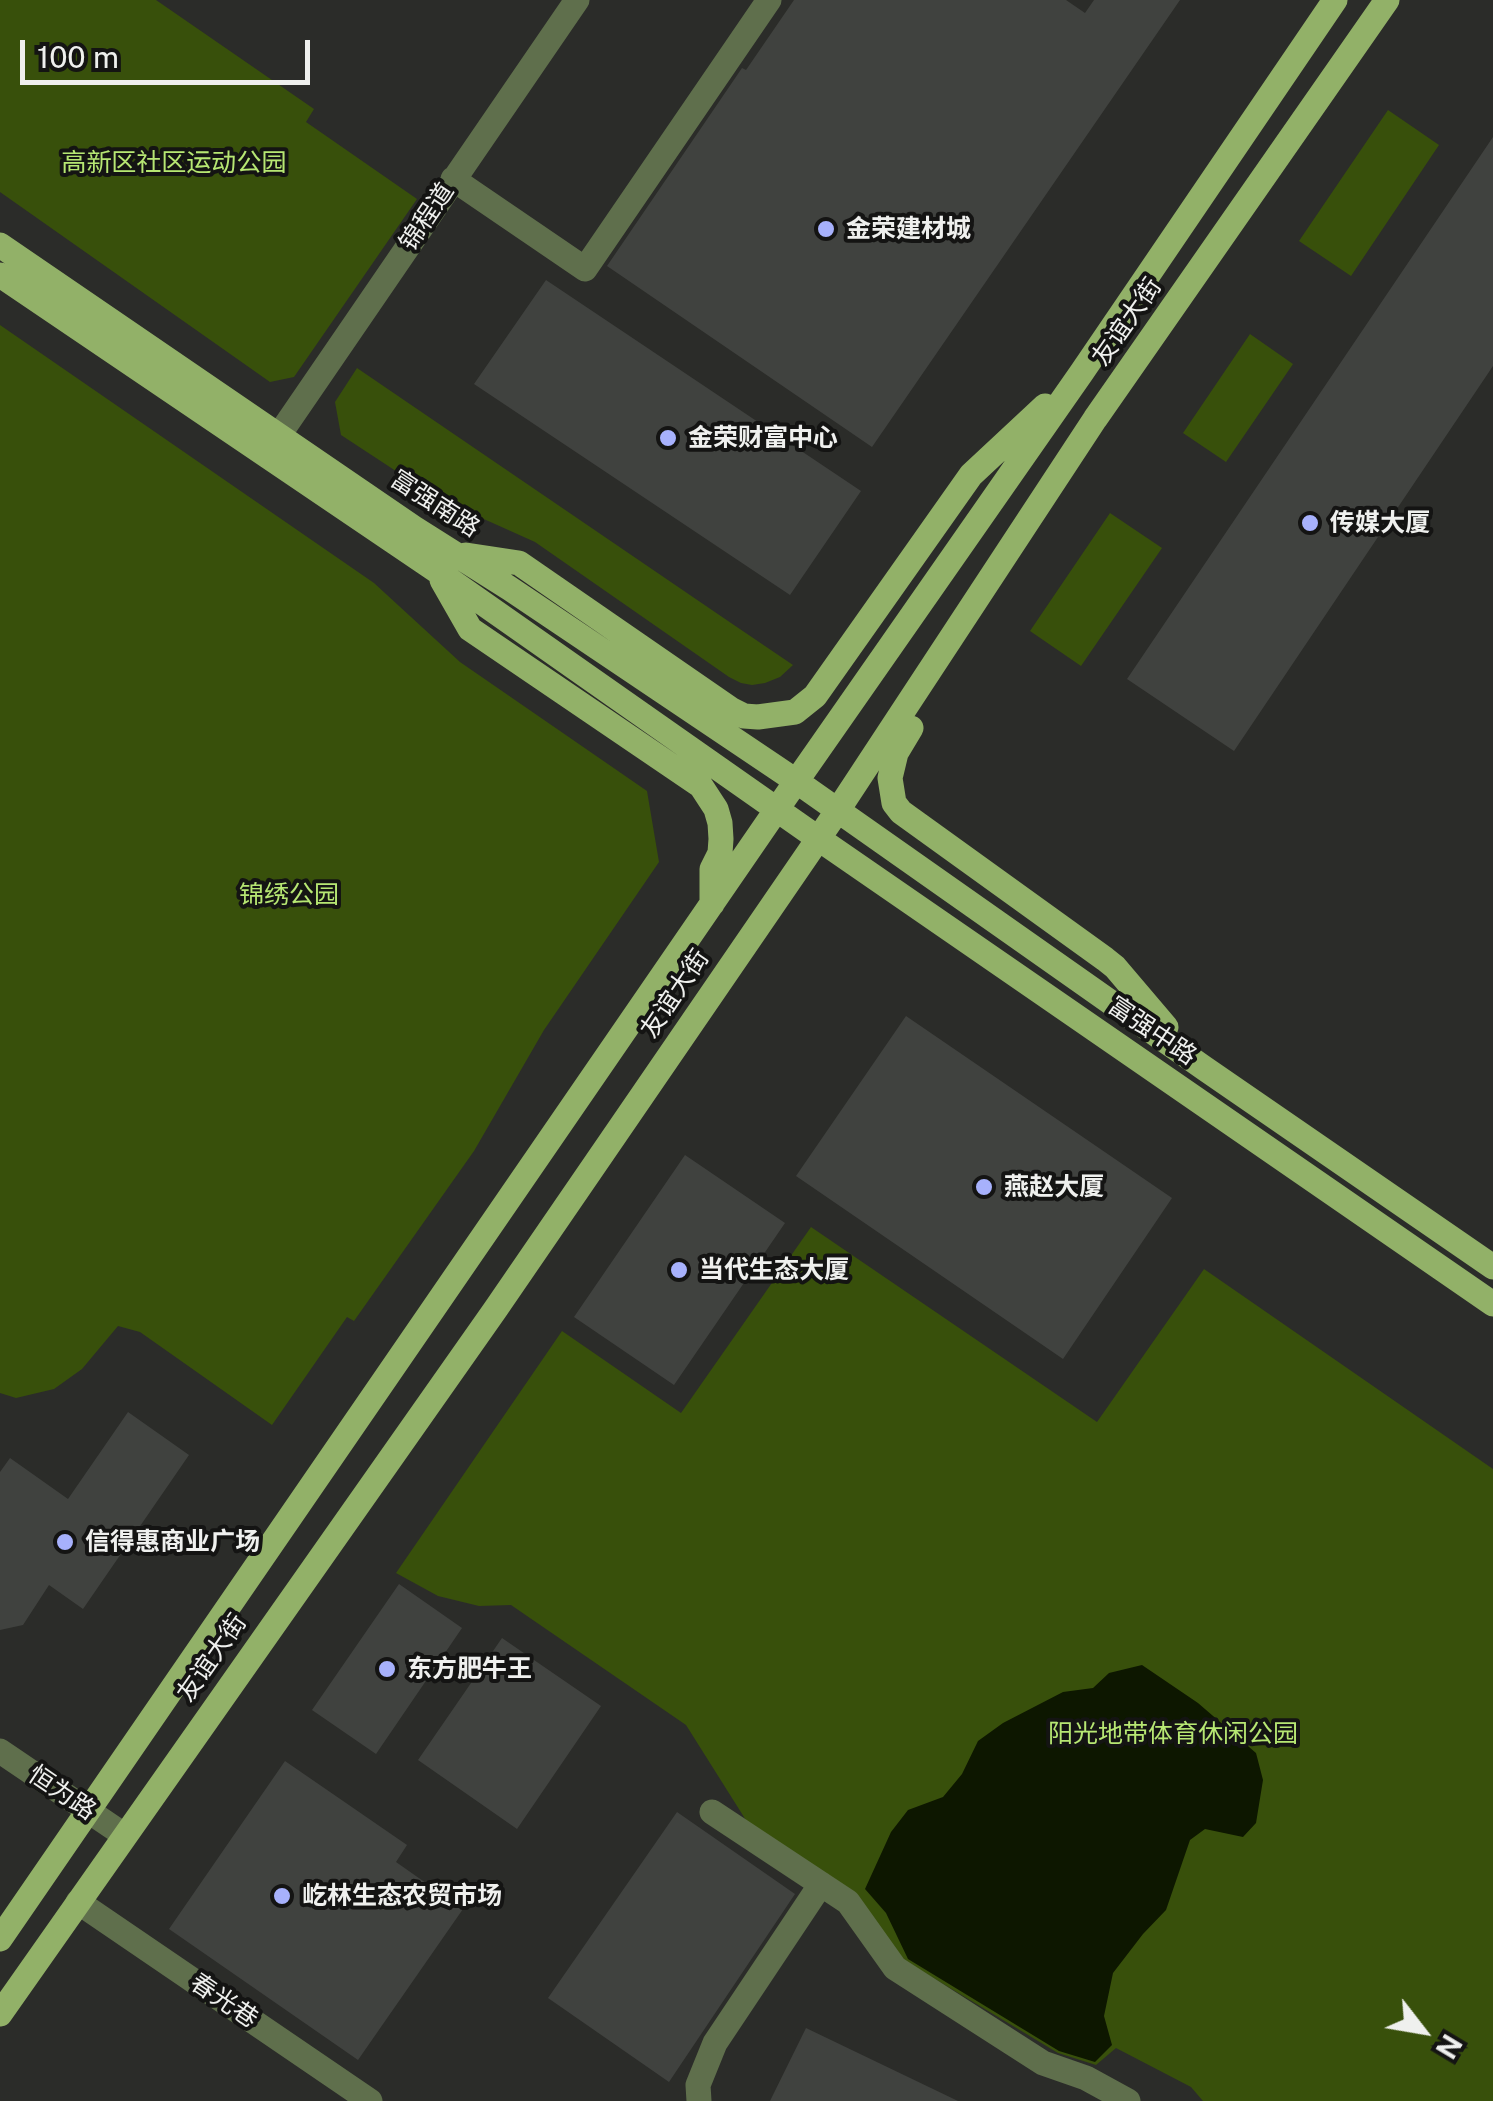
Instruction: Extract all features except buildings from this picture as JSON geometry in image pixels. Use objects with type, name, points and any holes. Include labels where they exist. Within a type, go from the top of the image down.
[{"type":"main road","name":"友谊大街","points":[[0,1939],[1335,0]]},
{"type":"main road","name":"友谊大街","points":[[0,2014],[495,1310],[838,810],[1095,420],[1387,0]]},
{"type":"main road","name":"富强南路","points":[[0,245],[272,445]]},
{"type":"main road","name":"富强南路","points":[[0,275],[272,445],[445,562],[777,809]]},
{"type":"main road","points":[[712,904],[712,869],[720,853],[720,822],[700,786],[470,629],[445,562],[519,564],[732,710],[758,717],[795,712],[816,696],[970,475],[1082,372]]},
{"type":"main road","points":[[1095,420],[1059,502],[901,743],[892,766],[890,791],[894,803],[914,824],[1115,968],[1204,1068]]},
{"type":"main road","name":"富强南路","points":[[445,562],[509,588],[838,810]]},
{"type":"main road","name":"富强中路","points":[[777,809],[1493,1304]]},
{"type":"main road","name":"富强中路","points":[[838,810],[1493,1267]]},
{"type":"street","name":"锦程道","points":[[272,445],[577,0]]},
{"type":"street","points":[[453,179],[585,269],[769,0]]},
{"type":"street","name":"恒为路","points":[[0,1751],[124,1835]]},
{"type":"street","points":[[712,1812],[848,1902],[895,1968],[1043,2063],[1086,2078],[1128,2101]]},
{"type":"street","points":[[699,2101],[698,2085],[715,2042],[821,1884]]},
{"type":"street","name":"春光巷","points":[[78,1902],[370,2101]]},
{"type":"green space","name":"高新区社区运动公园","points":[[0,0],[156,0],[314,109],[306,122],[417,199],[294,377],[270,382],[0,192]]},
{"type":"green space","points":[[1388,110],[1439,145],[1351,276],[1299,241]]},
{"type":"green space","name":"锦绣公园","points":[[0,325],[374,583],[460,662],[647,791],[659,862],[544,1030],[474,1151],[354,1321],[347,1317],[272,1425],[140,1332],[118,1326],[82,1369],[54,1389],[16,1398],[0,1393]]},
{"type":"green space","points":[[1250,334],[1293,364],[1226,462],[1183,433]]},
{"type":"green space","points":[[357,368],[793,665],[780,677],[765,683],[752,685],[729,677],[535,542],[437,498],[341,435],[335,402]]},
{"type":"green space","points":[[1110,513],[1162,548],[1081,666],[1030,631]]},
{"type":"green space","name":"阳光地带体育休闲公园","points":[[811,1227],[1097,1422],[1204,1269],[1493,1469],[1493,2101],[1203,2101],[1191,2087],[1116,2048],[1096,2065],[1058,2053],[905,1961],[749,1825],[686,1725],[511,1605],[479,1606],[438,1596],[396,1573],[562,1331],[681,1413]]},
{"type":"shaded area","points":[[1142,1665],[1198,1703],[1256,1753],[1263,1780],[1256,1823],[1243,1837],[1205,1829],[1190,1840],[1166,1910],[1113,1973],[1104,2016],[1112,2045],[1095,2062],[1059,2051],[908,1959],[886,1913],[865,1889],[891,1832],[908,1810],[943,1797],[962,1774],[978,1741],[1003,1723],[1063,1692],[1093,1688],[1109,1673]]},
{"type":"place","name":"金荣建材城","points":[[826,229]]},
{"type":"place","name":"金荣财富中心","points":[[668,438]]},
{"type":"place","name":"传媒大厦","points":[[1310,523]]},
{"type":"place","name":"燕赵大厦","points":[[984,1187]]},
{"type":"place","name":"当代生态大厦","points":[[679,1270]]},
{"type":"place","name":"信得惠商业广场","points":[[65,1542]]},
{"type":"place","name":"东方肥牛王","points":[[387,1669]]},
{"type":"place","name":"屹林生态农贸市场","points":[[282,1896]]}]
